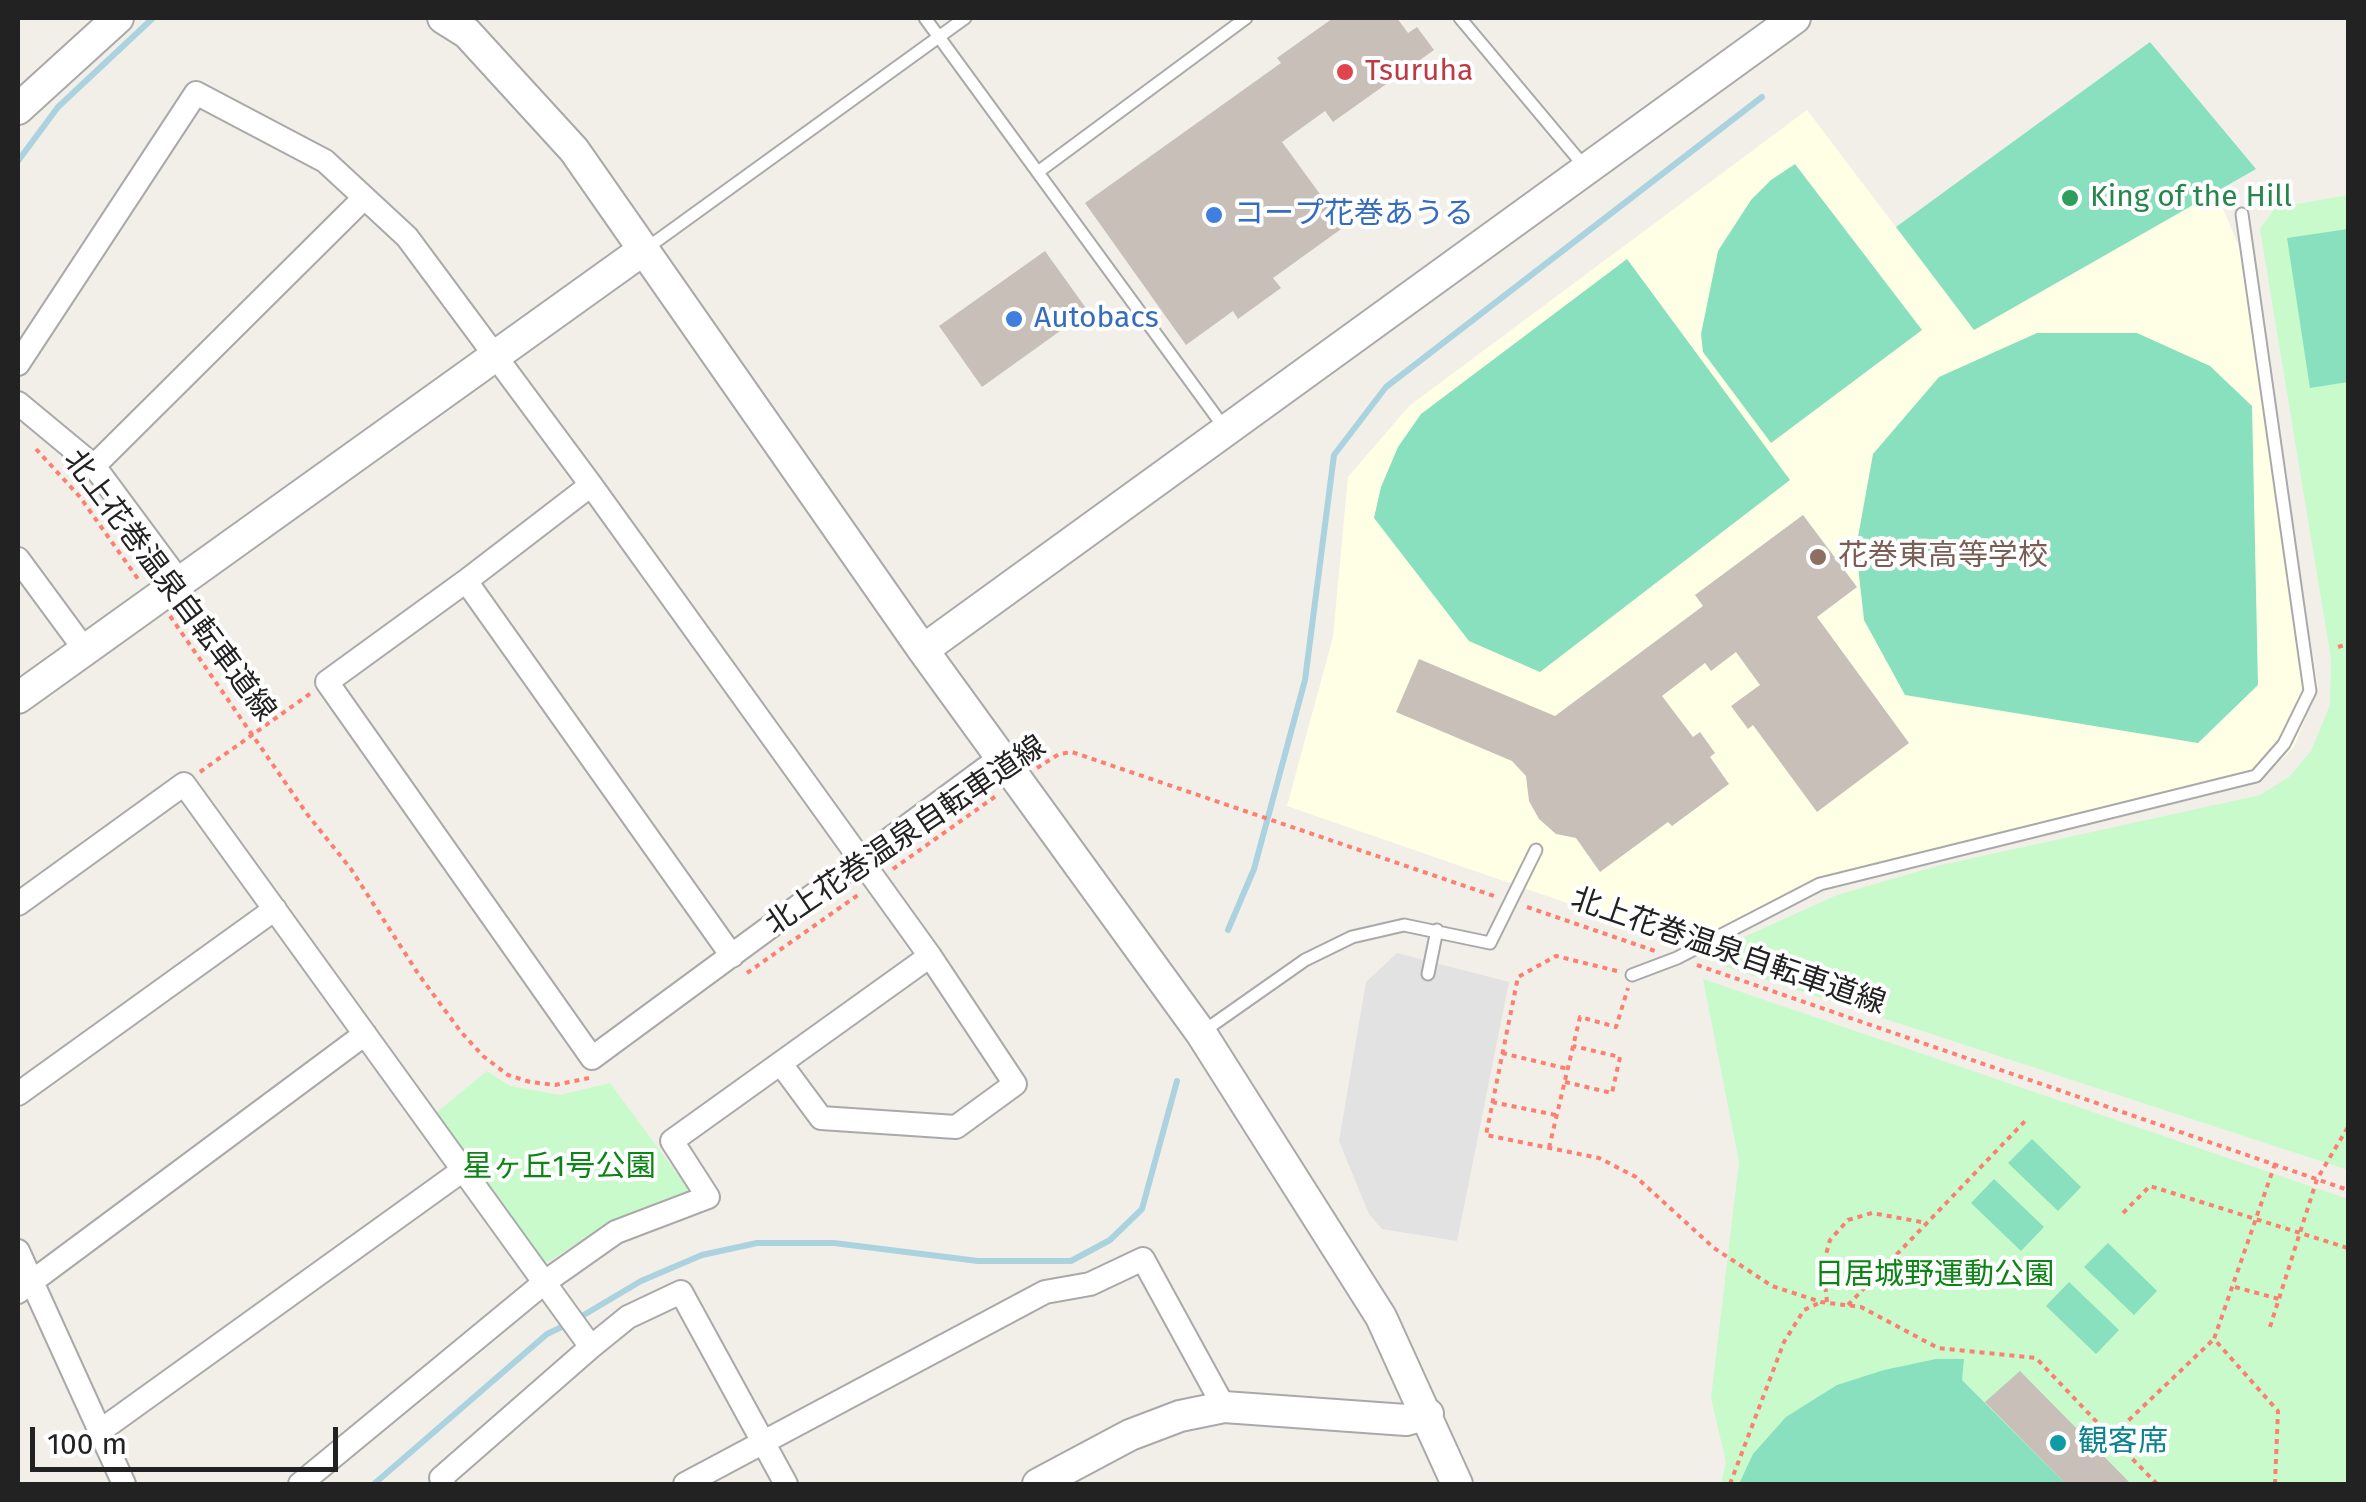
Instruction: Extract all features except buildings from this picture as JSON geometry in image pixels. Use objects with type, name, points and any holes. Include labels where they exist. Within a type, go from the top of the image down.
[{"type":"street","points":[[18,109],[118,18]]},
{"type":"street","points":[[442,18],[467,33],[574,150],[923,650],[1201,1033],[1381,1318],[1457,1484]]},
{"type":"street","points":[[923,650],[1795,18]]},
{"type":"street","points":[[18,364],[196,93],[325,161],[407,238],[496,356],[877,881],[1015,1084],[956,1127],[821,1118],[780,1064]]},
{"type":"street","points":[[94,466],[364,198]]},
{"type":"street","points":[[18,698],[643,250]]},
{"type":"street","points":[[18,403],[94,466],[168,591]]},
{"type":"street","points":[[591,484],[326,682],[592,1058],[735,968],[862,861],[1010,768]]},
{"type":"street","points":[[18,559],[85,650]]},
{"type":"street","points":[[466,581],[735,968]]},
{"type":"street","points":[[18,904],[184,784],[591,1346]]},
{"type":"street","points":[[18,1094],[275,909]]},
{"type":"street","points":[[300,1484],[545,1282],[616,1232],[708,1198],[672,1142],[930,956]]},
{"type":"street","points":[[24,1287],[365,1034]]},
{"type":"street","points":[[100,1430],[463,1170]]},
{"type":"street","points":[[18,1251],[24,1287],[100,1430],[124,1484]]},
{"type":"street","points":[[685,1484],[1045,1292],[1090,1284],[1143,1259],[1224,1407]]},
{"type":"street","points":[[444,1484],[441,1478],[628,1316],[681,1292],[786,1484]]},
{"type":"street","points":[[1038,1484],[1130,1435],[1180,1416],[1224,1407],[1406,1420],[1428,1414]]},
{"type":"lane","points":[[925,18],[1226,430]]},
{"type":"lane","points":[[643,250],[965,18]]},
{"type":"lane","points":[[1038,172],[1246,18]]},
{"type":"lane","points":[[1460,18],[1586,169]]},
{"type":"lane","points":[[1632,975],[1677,958],[1820,884],[2256,776],[2284,744],[2310,691],[2242,214]]},
{"type":"lane","points":[[1201,1033],[1306,960],[1352,937],[1404,924],[1490,943],[1536,850]]},
{"type":"lane","points":[[1428,974],[1437,930]]},
{"type":"path","name":"北上花巻温泉自転車道線","points":[[26,440],[168,591],[252,735],[351,869],[419,975],[483,1056],[508,1075],[530,1082],[555,1085],[584,1081],[598,1074]]},
{"type":"path","points":[[2338,646],[2348,644]]},
{"type":"path","points":[[184,784],[326,682]]},
{"type":"path","name":"北上花巻温泉自転車道線","points":[[735,968],[877,881],[1010,768],[1072,752],[2348,1190]]},
{"type":"path","points":[[1550,1148],[1580,1018],[1616,1027],[1632,975],[1556,956],[1518,977],[1486,1135],[1599,1158],[1636,1177],[1714,1248],[1772,1286],[1824,1302],[1861,1307],[1938,1348],[2036,1358],[2157,1484]]},
{"type":"path","points":[[1565,1082],[1612,1093],[1620,1057],[1574,1046]]},
{"type":"path","points":[[1502,1052],[1568,1068]]},
{"type":"path","points":[[1492,1102],[1557,1115]]},
{"type":"path","points":[[1848,1305],[2027,1120]]},
{"type":"path","points":[[2270,1327],[2318,1179],[2348,1127]]},
{"type":"path","points":[[2111,1437],[2214,1340],[2275,1164]]},
{"type":"path","points":[[2123,1214],[2150,1186],[2348,1248]]},
{"type":"path","points":[[1824,1302],[1823,1265],[1830,1240],[1848,1220],[1872,1213],[1926,1223]]},
{"type":"path","points":[[2233,1286],[2279,1299]]},
{"type":"path","points":[[1730,1484],[1784,1342],[1804,1310],[1824,1302]]},
{"type":"path","points":[[2214,1340],[2278,1411],[2275,1484]]},
{"type":"shaded area","name":"花巻東高等学校","points":[[1807,110],[1974,330],[2216,192],[2248,268],[2318,687],[2294,747],[2261,780],[2080,819],[1837,883],[1703,950],[1287,806],[1333,637],[1348,477],[1409,406]]},
{"type":"shaded area","points":[[1397,953],[1509,982],[1457,1241],[1382,1229],[1369,1214],[1339,1141],[1366,982]]},
{"type":"green space","name":"King of the Hill","points":[[2150,42],[2256,169],[1974,330],[1896,227]]},
{"type":"green space","points":[[1795,164],[1922,330],[1771,443],[1703,352],[1701,334],[1718,251],[1751,200]]},
{"type":"green space","points":[[2348,195],[2348,1170],[1717,964],[1711,959],[1722,947],[1837,895],[1937,866],[2260,795],[2289,777],[2311,751],[2330,705],[2331,659],[2260,229],[2275,208]]},
{"type":"green space","points":[[2348,229],[2348,382],[2310,388],[2287,238]]},
{"type":"green space","points":[[1627,259],[1790,480],[1540,672],[1469,641],[1374,518],[1381,487],[1398,447],[1421,414]]},
{"type":"green space","points":[[2037,333],[2137,333],[2210,366],[2252,406],[2258,685],[2198,743],[1905,695],[1864,620],[1856,548],[1873,454],[1939,377]]},
{"type":"green space","name":"日居城野運動公園","points":[[1703,979],[2348,1199],[2348,1484],[1721,1484],[1726,1462],[1711,1398],[1739,1162]]},
{"type":"green space","name":"星ヶ丘1号公園","points":[[487,1071],[510,1086],[560,1095],[610,1083],[692,1194],[609,1223],[540,1267],[432,1116]]},
{"type":"green space","points":[[2032,1139],[2081,1187],[2058,1211],[2008,1163]]},
{"type":"green space","points":[[1994,1179],[2044,1227],[2021,1251],[1971,1203]]},
{"type":"green space","points":[[2108,1243],[2157,1291],[2134,1315],[2084,1267]]},
{"type":"green space","points":[[2069,1282],[2119,1330],[2096,1354],[2046,1306]]},
{"type":"green space","points":[[1936,1359],[1964,1359],[1962,1380],[2066,1484],[1739,1484],[1753,1454],[1786,1417],[1837,1385]]},
{"type":"waterway","points":[[18,161],[58,107],[153,18]]},
{"type":"waterway","points":[[1228,930],[1254,869],[1305,680],[1334,455],[1386,387],[1762,97]]},
{"type":"waterway","points":[[577,1319],[641,1281],[702,1255],[757,1243],[834,1243],[978,1261],[1071,1261],[1110,1240],[1142,1209],[1177,1081]]},
{"type":"waterway","points":[[374,1484],[547,1334],[566,1325]]},
{"type":"place","name":"Tsuruha","points":[[1345,72]]},
{"type":"place","name":"King of the Hill","points":[[2070,198]]},
{"type":"place","name":"コープ花巻あうる","points":[[1214,215]]},
{"type":"place","name":"Autobacs","points":[[1014,319]]},
{"type":"place","name":"花巻東高等学校","points":[[1818,557]]},
{"type":"place","name":"観客席","points":[[2058,1443]]}]
